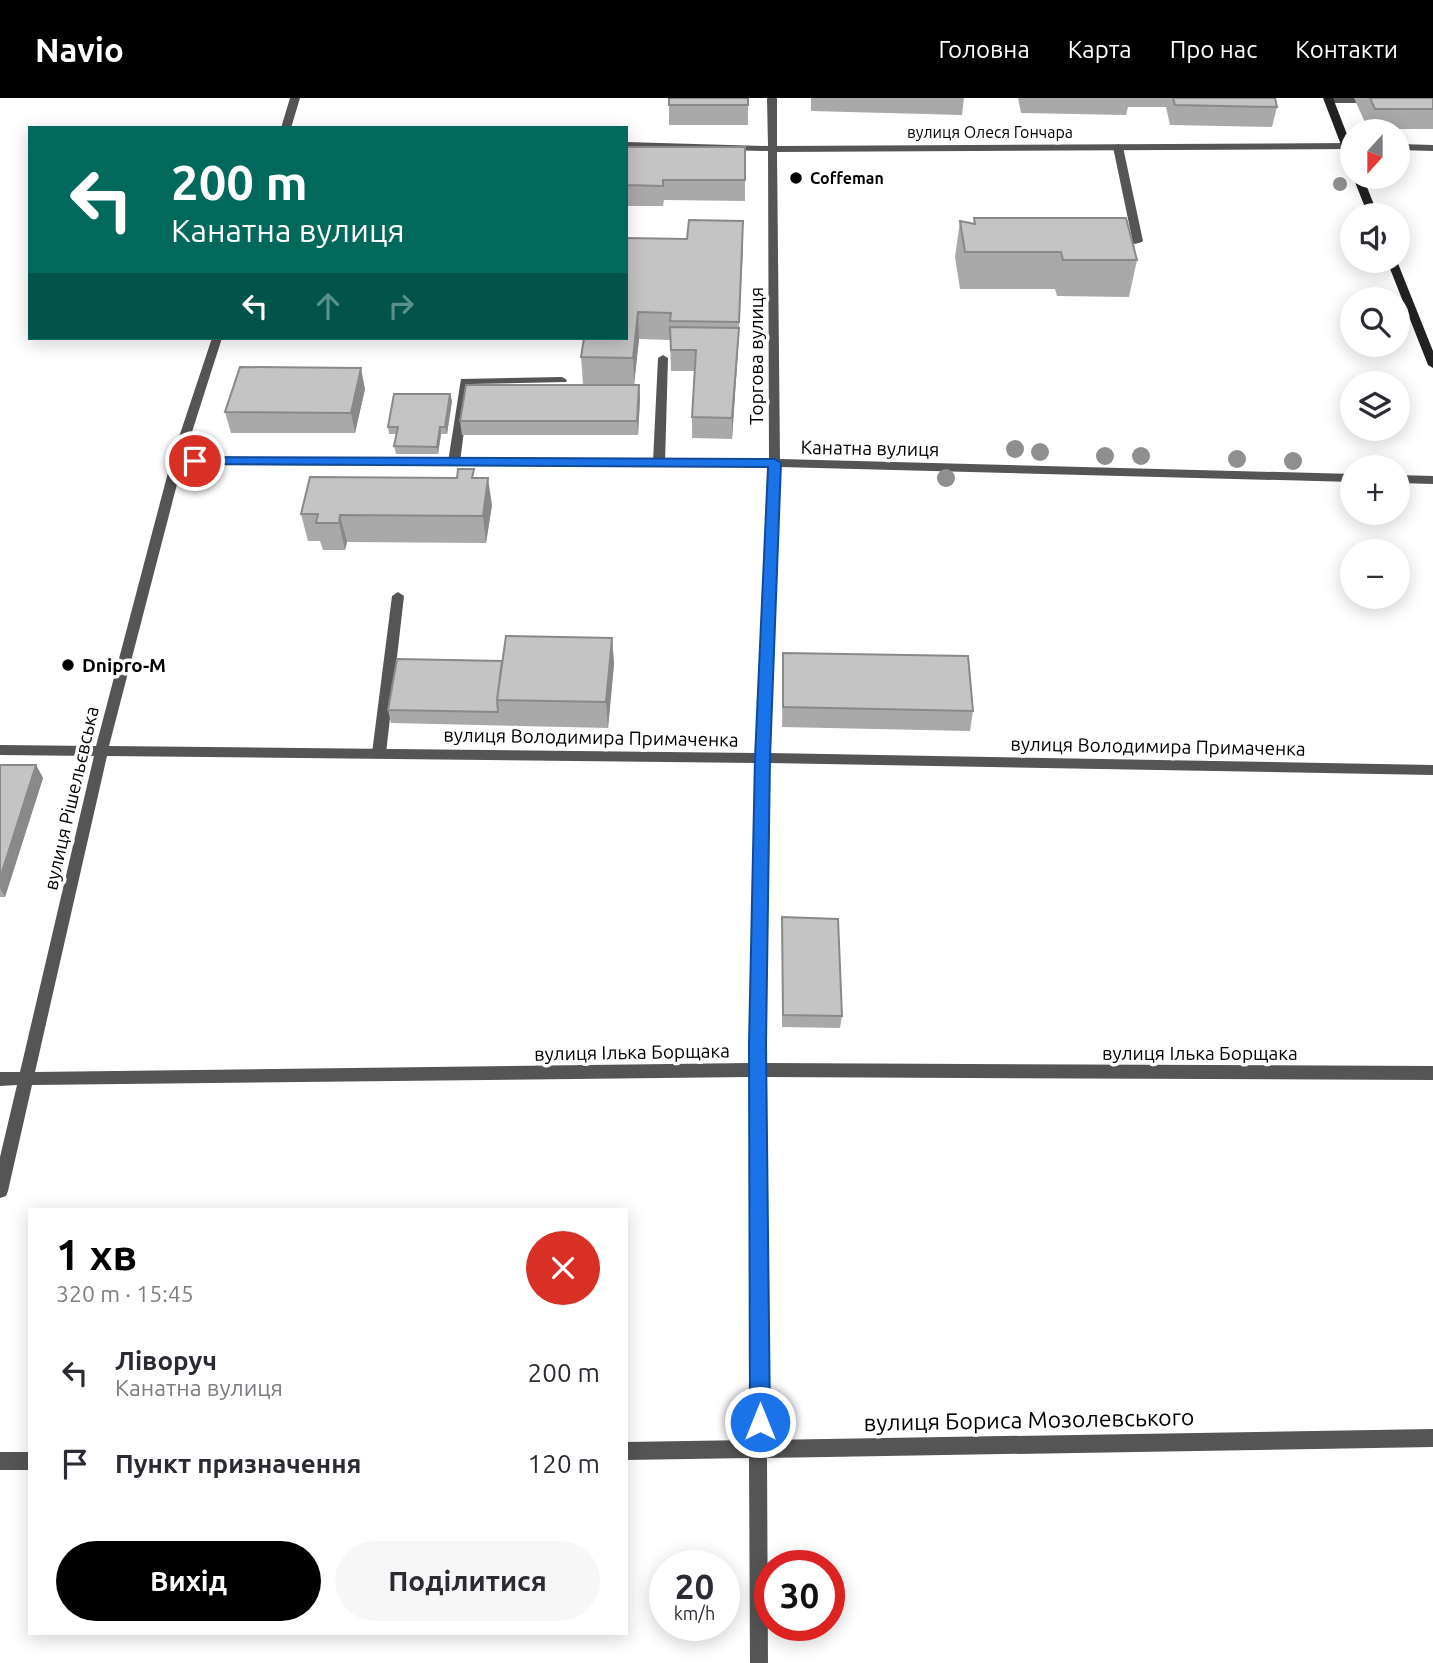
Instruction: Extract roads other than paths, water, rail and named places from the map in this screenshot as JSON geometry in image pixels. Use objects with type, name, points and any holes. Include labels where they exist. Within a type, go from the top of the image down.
[{"type":"street","points":[[287,126],[295,98]]},
{"type":"street","name":"Торгова вулиця","points":[[759,1663],[757,1070],[762,758],[775,463],[772,98]]},
{"type":"street","points":[[1340,126],[1328,99],[1381,100]]},
{"type":"street","name":"вулиця Олеся Гончара","points":[[628,145],[774,149],[1340,146]]},
{"type":"street","points":[[1097,241],[1138,241],[1118,147]]},
{"type":"street","points":[[1410,148],[1433,148]]},
{"type":"street","points":[[1397,273],[1433,365]]},
{"type":"street","name":"вулиця Рішельєвська","points":[[0,1191],[103,749],[177,461],[216,340]]},
{"type":"street","points":[[659,462],[663,358]]},
{"type":"street","points":[[454,462],[465,381],[562,380]]},
{"type":"street","name":"Канатна вулиця","points":[[177,461],[775,463],[1340,478]]},
{"type":"street","points":[[1410,479],[1433,480]]},
{"type":"street","points":[[379,753],[398,596]]},
{"type":"street","name":"вулиця Володимира Примаченка","points":[[0,750],[762,758],[1433,770]]},
{"type":"street","name":"вулиця Ілька Борщака","points":[[0,1079],[757,1070],[1433,1073]]},
{"type":"street","name":"вулиця Бориса Мозолевського","points":[[628,1451],[1433,1438]]},
{"type":"street","points":[[0,1461],[28,1461]]},
{"type":"place","name":"Coffeman","points":[[796,178]]},
{"type":"place","name":"Dnipro-M","points":[[68,665]]}]
